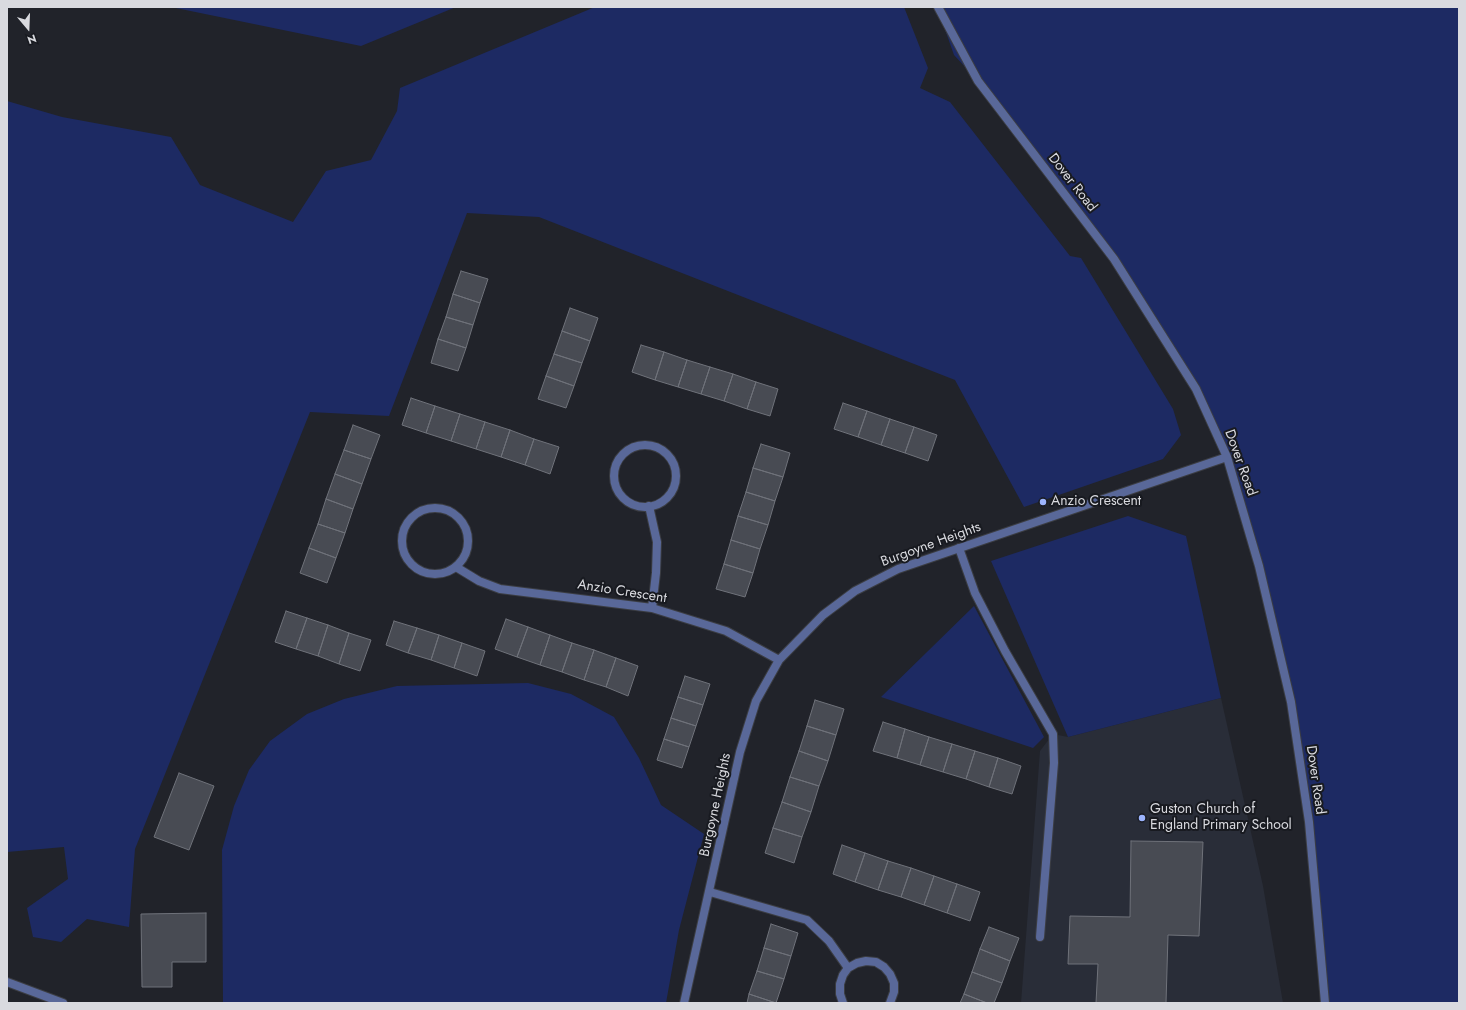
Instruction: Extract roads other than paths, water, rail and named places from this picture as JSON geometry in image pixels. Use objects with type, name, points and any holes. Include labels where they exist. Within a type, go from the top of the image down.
[{"type":"street","name":"Dover Road","points":[[938,7],[978,81],[1114,259],[1196,389],[1227,457],[1259,566],[1291,702],[1308,822],[1325,1003]]},
{"type":"street","points":[[640,446],[651,446],[665,453],[674,466],[676,477],[668,496],[660,503],[649,506],[639,506],[628,502],[620,495],[615,486],[614,475],[616,465],[621,456],[630,449],[640,446]]},
{"type":"street","name":"Burgoyne Heights","points":[[684,1003],[710,892],[740,752],[756,701],[779,660],[823,616],[855,591],[898,569],[1227,457]]},
{"type":"street","points":[[649,506],[657,542],[656,573],[652,608]]},
{"type":"street","points":[[437,508],[448,510],[458,516],[465,526],[468,536],[468,548],[464,559],[456,567],[446,573],[434,574],[418,569],[406,557],[403,546],[403,534],[407,524],[415,515],[425,510],[437,508]]},
{"type":"street","points":[[959,548],[975,593],[1005,651],[1053,734],[1054,763],[1040,937]]},
{"type":"street","name":"Anzio Crescent","points":[[456,567],[479,581],[500,588],[652,608],[726,631],[779,660]]},
{"type":"street","points":[[710,892],[807,920],[829,941],[848,968]]},
{"type":"street","points":[[844,1003],[840,994],[840,984],[843,975],[848,968],[857,963],[866,961],[876,962],[884,967],[890,974],[894,983],[894,992],[890,1003]]},
{"type":"street","points":[[7,982],[63,1003]]},
{"type":"place","name":"Anzio Crescent","points":[[1043,502]]},
{"type":"place","name":"Guston Church of England Primary School","points":[[1142,818]]}]
